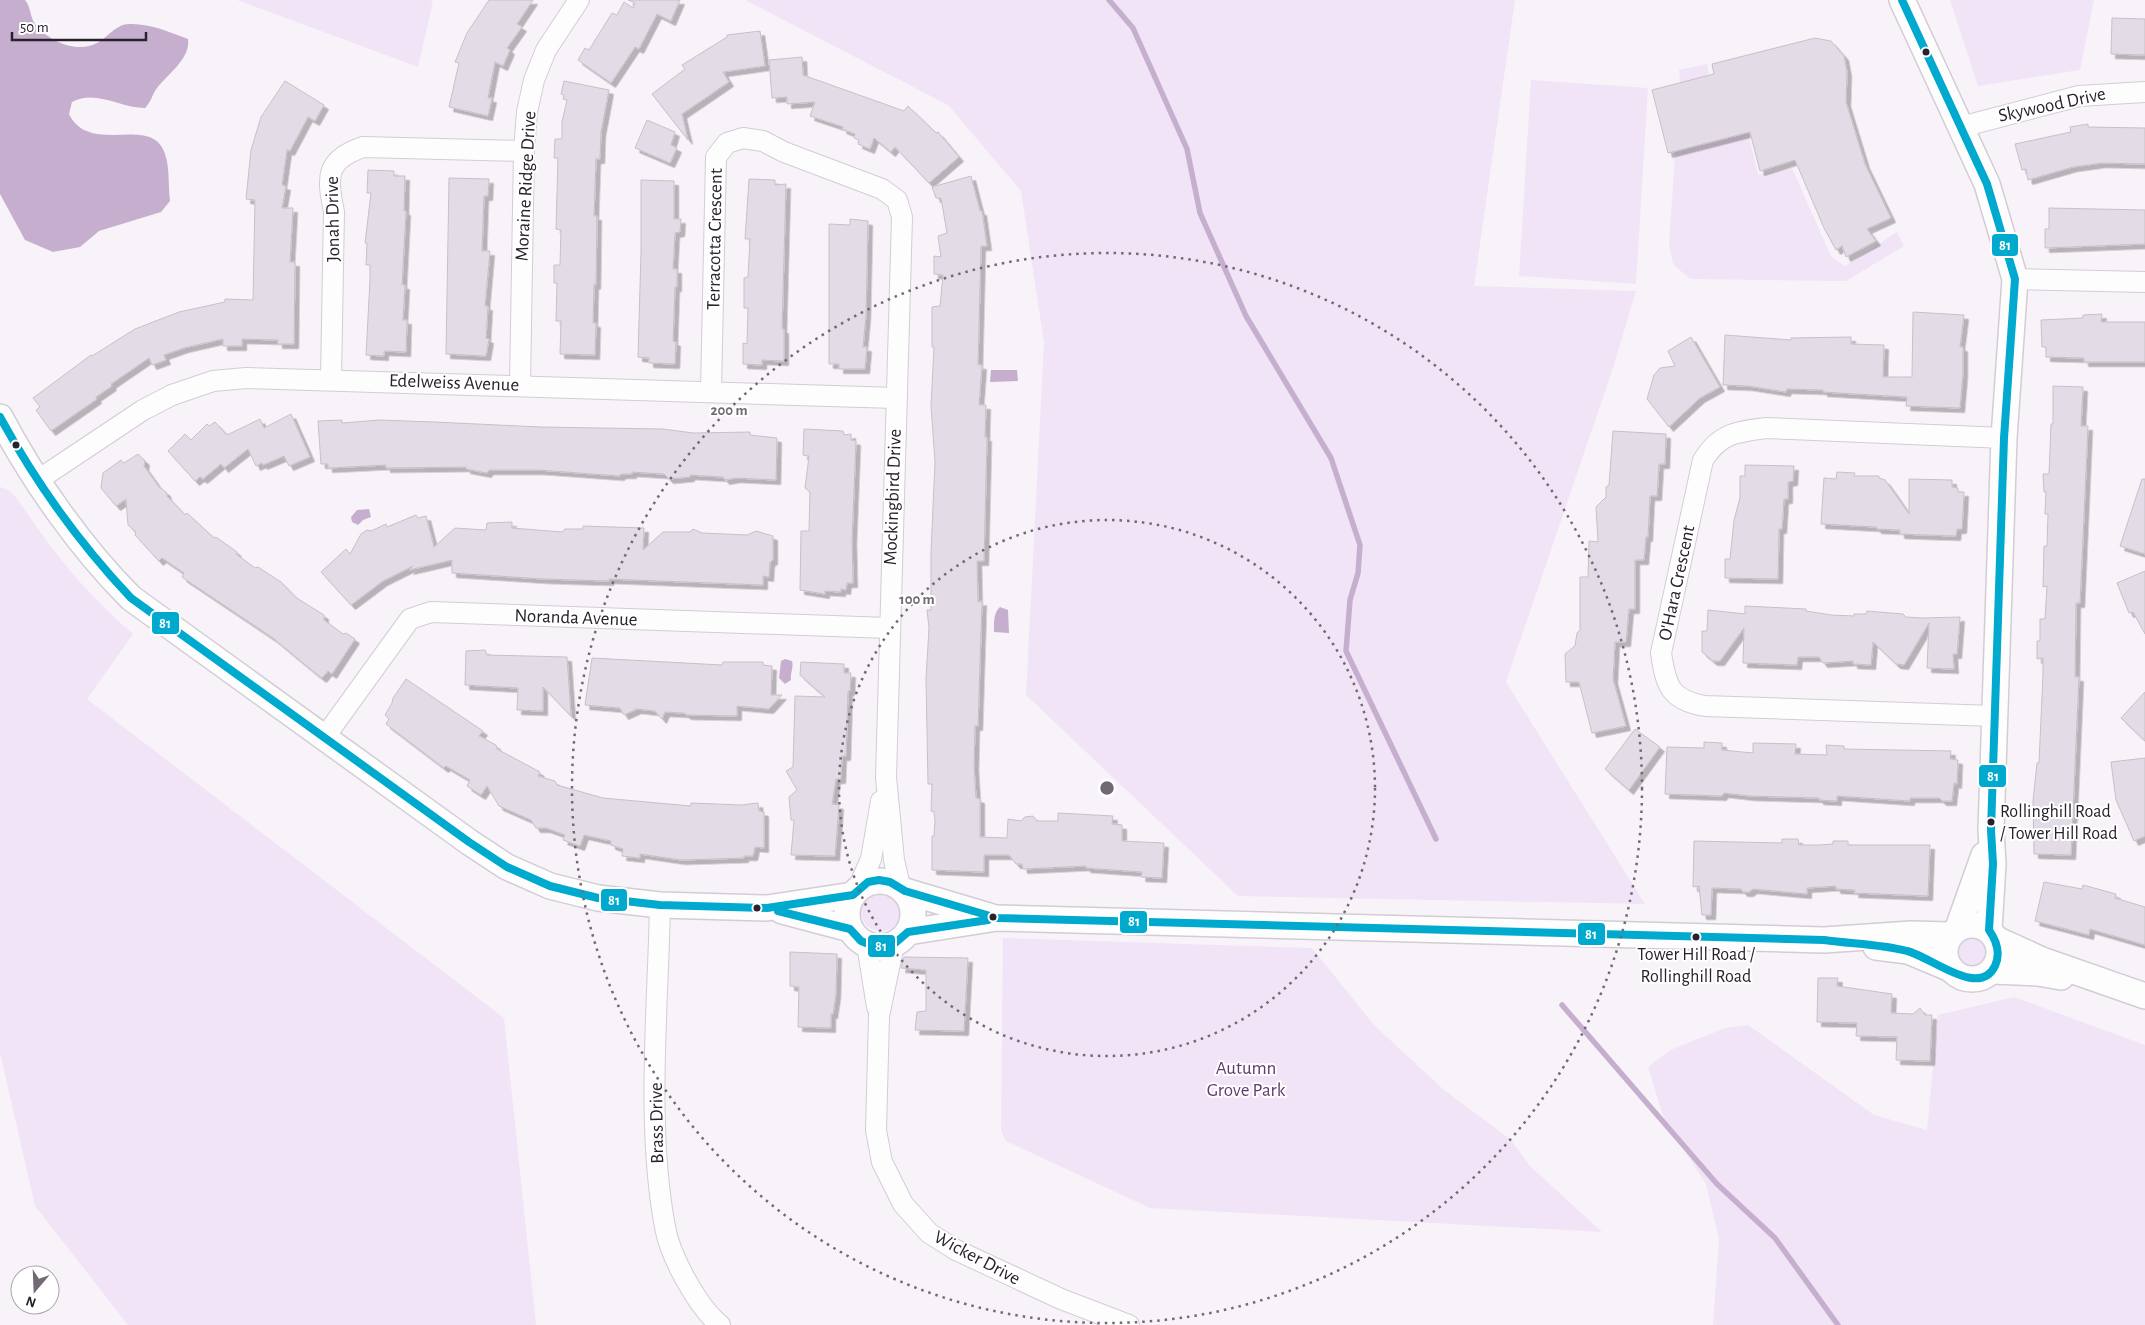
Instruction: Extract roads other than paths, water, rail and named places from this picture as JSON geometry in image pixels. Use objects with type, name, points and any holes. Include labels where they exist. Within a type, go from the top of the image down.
[{"type":"street","name":"Moraine Ridge Drive","points":[[520,384],[524,151],[527,112],[534,80],[546,50],[579,0]]},
{"type":"street","points":[[1902,0],[1987,184],[2015,279],[2004,438],[1994,716],[1991,830],[1993,935],[1999,955],[1992,971]]},
{"type":"street","name":"Skywood Drive","points":[[1961,127],[2079,96],[2145,92]]},
{"type":"street","name":"Terracotta Crescent","points":[[712,391],[716,157],[727,143],[742,138],[763,141],[784,152],[882,189],[897,200],[902,217],[896,398]]},
{"type":"street","name":"Jonah Drive","points":[[331,379],[334,212],[329,185],[332,165],[345,153],[362,147],[524,151]]},
{"type":"street","points":[[2015,279],[2145,282]]},
{"type":"street","name":"Edelweiss Avenue","points":[[38,480],[143,410],[189,387],[213,381],[246,378],[331,379],[896,398]]},
{"type":"street","name":"Mockingbird Drive","points":[[896,398],[886,777],[894,860],[902,889]]},
{"type":"street","points":[[0,417],[38,480],[86,549],[131,598],[469,842],[507,867],[550,886],[598,898],[660,905],[767,908],[856,891],[868,882],[879,880],[890,882],[902,889],[997,918]]},
{"type":"street","name":"O'Hara Crescent","points":[[1994,716],[1705,706],[1685,703],[1673,692],[1665,677],[1661,653],[1703,460],[1713,445],[1733,433],[1766,428],[2004,438]]},
{"type":"street","name":"Noranda Avenue","points":[[324,738],[410,618],[431,612],[889,628]]},
{"type":"street","name":"Mockingbird Drive","points":[[856,891],[871,859],[886,777]]},
{"type":"street","points":[[1951,969],[1944,952],[1974,888],[1991,830]]},
{"type":"street","points":[[901,938],[913,922],[914,911],[902,889]]},
{"type":"street","points":[[856,891],[847,915],[859,937]]},
{"type":"street","name":"Brass Drive","points":[[660,905],[656,1056],[657,1157],[665,1229],[687,1284],[720,1325]]},
{"type":"street","points":[[767,908],[885,947],[901,938],[997,918],[1824,940],[1954,932],[1972,924],[2042,960],[2138,993]]},
{"type":"street","name":"Wicker Drive","points":[[859,937],[879,1016]]},
{"type":"street","name":"Wicker Drive","points":[[901,938],[879,1016],[876,1094],[878,1138],[882,1162],[903,1204],[929,1233],[956,1250],[1060,1299],[1129,1325]]},
{"type":"street","points":[[1824,940],[1908,951],[1951,969],[1957,975],[1975,979],[1992,971],[2038,973],[2138,993]]},
{"type":"waterway","points":[[1109,0],[1133,28],[1187,149],[1200,213],[1246,316],[1331,458],[1360,545],[1358,573],[1350,600],[1346,651],[1436,839]]},
{"type":"waterway","points":[[1562,1005],[1717,1184],[1775,1238],[1838,1325]]},
{"type":"place","name":"Rollinghill Road / Tower Hill Road","points":[[1991,822]]},
{"type":"place","name":"Tower Hill Road / Rollinghill Road","points":[[1696,937]]},
{"type":"park label","name":"Autumn Grove Park","points":[[1246,1079]]}]
